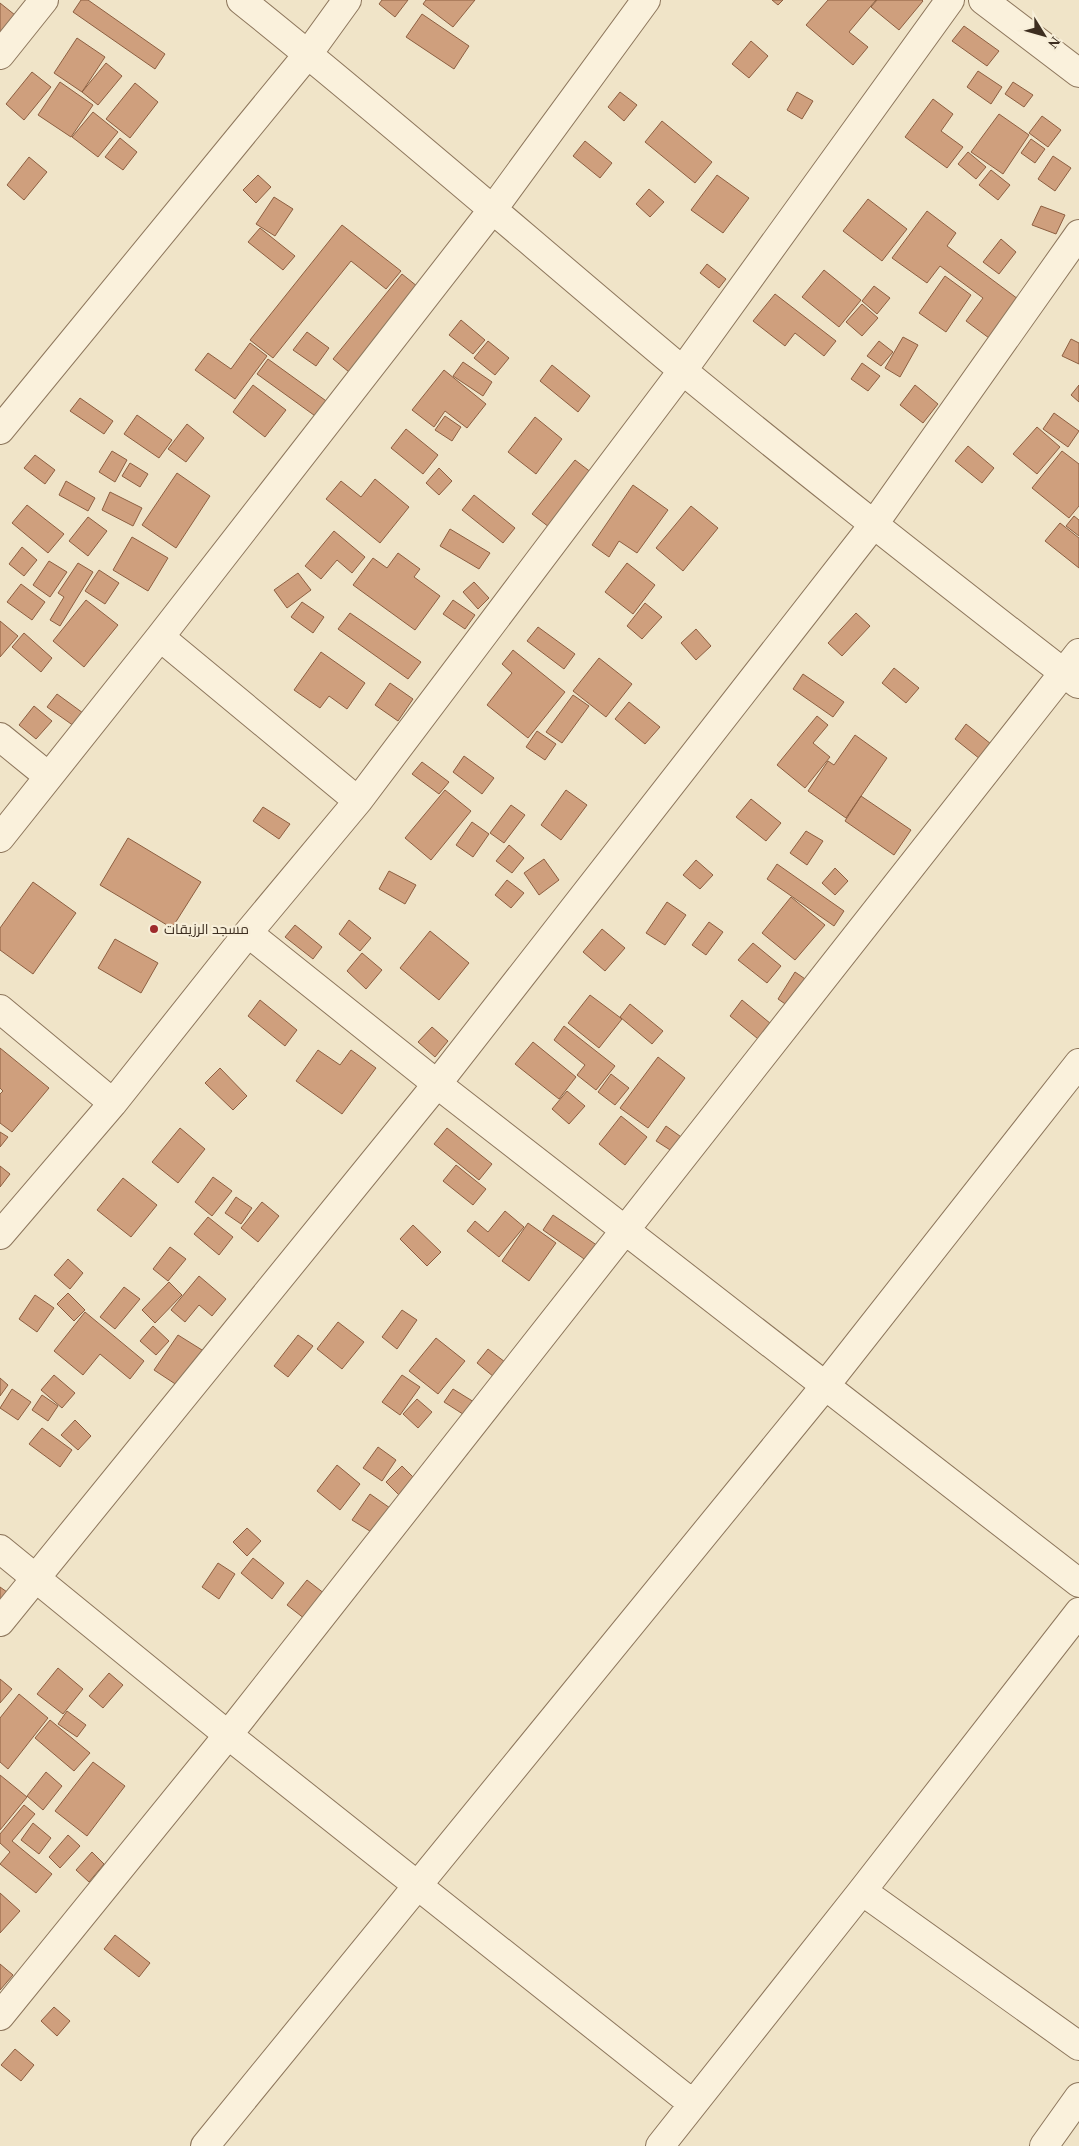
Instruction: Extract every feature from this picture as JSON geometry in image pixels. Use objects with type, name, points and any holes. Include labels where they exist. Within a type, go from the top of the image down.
[{"type":"street","points":[[0,55],[44,0]]},
{"type":"street","points":[[0,2016],[228,1735],[626,1231],[1074,670],[874,524],[683,370],[308,54],[241,0]]},
{"type":"street","points":[[0,430],[308,54],[347,0]]},
{"type":"street","points":[[0,838],[160,637],[493,209],[646,0]]},
{"type":"street","points":[[0,1235],[113,1103],[248,933],[358,801],[683,370],[950,0]]},
{"type":"street","points":[[983,0],[1079,73]]},
{"type":"street","points":[[0,1622],[437,1084],[874,524],[1079,234]]},
{"type":"street","points":[[160,637],[358,801]]},
{"type":"street","points":[[0,737],[48,776]]},
{"type":"street","points":[[248,933],[437,1084],[1079,1583]]},
{"type":"street","points":[[0,1009],[113,1103]]},
{"type":"street","points":[[205,2146],[825,1386],[1079,1063]]},
{"type":"street","points":[[0,1549],[228,1735],[693,2104]]},
{"type":"street","points":[[660,2146],[862,1891],[1079,1612]]},
{"type":"street","points":[[862,1891],[1079,2046]]},
{"type":"street","points":[[1044,2146],[1079,2097]]},
{"type":"building","points":[[81,0],[88,0],[165,54],[155,69],[73,12]]},
{"type":"building","points":[[382,0],[408,0],[395,17],[379,4]]},
{"type":"building","points":[[426,0],[475,0],[453,27],[423,4]]},
{"type":"building","points":[[772,0],[783,0],[778,5]]},
{"type":"building","points":[[828,0],[876,0],[849,32],[868,47],[853,65],[806,25]]},
{"type":"building","points":[[877,0],[923,1],[899,30],[871,7]]},
{"type":"building","points":[[0,3],[15,15],[0,34]]},
{"type":"building","points":[[422,14],[469,46],[454,69],[406,37]]},
{"type":"building","points":[[964,26],[999,51],[987,66],[952,41]]},
{"type":"building","points":[[77,38],[105,57],[82,92],[54,73]]},
{"type":"building","points":[[751,41],[768,56],[749,78],[732,64]]},
{"type":"building","points":[[106,63],[122,76],[98,105],[82,92]]},
{"type":"building","points":[[978,71],[1002,87],[991,104],[967,87]]},
{"type":"building","points":[[32,72],[51,87],[24,120],[6,104]]},
{"type":"building","points":[[60,82],[93,105],[71,137],[38,115]]},
{"type":"building","points":[[1013,82],[1033,95],[1024,107],[1005,94]]},
{"type":"building","points":[[135,83],[158,102],[130,138],[106,119]]},
{"type":"building","points":[[620,92],[637,105],[624,121],[608,107]]},
{"type":"building","points":[[797,92],[813,101],[802,119],[787,110]]},
{"type":"building","points":[[933,99],[953,114],[941,131],[963,147],[947,168],[905,137]]},
{"type":"building","points":[[93,112],[118,132],[98,157],[72,137]]},
{"type":"building","points":[[999,114],[1029,135],[1003,174],[971,152]]},
{"type":"building","points":[[1042,116],[1061,130],[1048,147],[1029,133]]},
{"type":"building","points":[[662,121],[712,162],[695,183],[645,142]]},
{"type":"building","points":[[120,138],[137,152],[123,170],[105,157]]},
{"type":"building","points":[[1031,139],[1045,149],[1035,163],[1021,153]]},
{"type":"building","points":[[585,141],[612,163],[600,178],[573,156]]},
{"type":"building","points":[[968,152],[986,167],[976,179],[958,164]]},
{"type":"building","points":[[1053,156],[1071,168],[1055,191],[1038,179]]},
{"type":"building","points":[[29,157],[47,172],[24,200],[7,185]]},
{"type":"building","points":[[991,170],[1010,185],[998,200],[979,185]]},
{"type":"building","points":[[258,175],[271,187],[256,203],[243,190]]},
{"type":"building","points":[[717,175],[749,198],[723,233],[691,210]]},
{"type":"building","points":[[649,189],[664,202],[650,217],[636,204]]},
{"type":"building","points":[[274,197],[293,209],[275,236],[256,224]]},
{"type":"building","points":[[868,199],[907,229],[882,261],[843,231]]},
{"type":"building","points":[[1041,206],[1065,215],[1056,234],[1032,225]]},
{"type":"building","points":[[927,211],[956,233],[947,246],[1018,299],[989,338],[966,321],[983,298],[940,266],[927,283],[892,258]]},
{"type":"building","points":[[342,225],[401,271],[386,289],[351,261],[273,358],[250,340]]},
{"type":"building","points":[[260,228],[295,256],[283,270],[248,242]]},
{"type":"building","points":[[1001,239],[1016,252],[999,274],[983,262]]},
{"type":"building","points":[[707,264],[726,279],[719,288],[700,273]]},
{"type":"building","points":[[824,270],[861,300],[839,327],[802,297]]},
{"type":"building","points":[[402,274],[423,291],[354,376],[333,359]]},
{"type":"building","points":[[945,276],[971,295],[946,332],[919,313]]},
{"type":"building","points":[[874,286],[890,298],[877,314],[862,301]]},
{"type":"building","points":[[775,294],[836,341],[824,356],[795,333],[785,346],[753,321]]},
{"type":"building","points":[[862,304],[878,318],[862,336],[846,322]]},
{"type":"building","points":[[461,320],[485,340],[473,354],[449,335]]},
{"type":"building","points":[[307,332],[329,348],[316,366],[293,350]]},
{"type":"building","points":[[903,337],[918,345],[900,377],[885,368]]},
{"type":"building","points":[[1071,339],[1079,343],[1079,364],[1062,356]]},
{"type":"building","points":[[488,341],[509,358],[495,375],[474,358]]},
{"type":"building","points":[[879,341],[893,352],[881,366],[867,356]]},
{"type":"building","points":[[250,343],[267,356],[235,399],[195,370],[208,353],[231,369]]},
{"type":"building","points":[[268,359],[329,403],[318,418],[257,374]]},
{"type":"building","points":[[463,362],[492,382],[483,396],[453,376]]},
{"type":"building","points":[[862,363],[880,376],[868,391],[851,379]]},
{"type":"building","points":[[552,365],[590,396],[578,412],[540,381]]},
{"type":"building","points":[[444,370],[486,404],[467,428],[445,411],[434,427],[412,410]]},
{"type":"building","points":[[253,385],[286,410],[265,437],[233,412]]},
{"type":"building","points":[[915,385],[938,404],[923,423],[900,405]]},
{"type":"building","points":[[1079,385],[1079,402],[1071,395]]},
{"type":"building","points":[[80,398],[113,421],[104,434],[70,411]]},
{"type":"building","points":[[1054,413],[1079,431],[1068,447],[1043,429]]},
{"type":"building","points":[[137,415],[172,440],[159,458],[124,434]]},
{"type":"building","points":[[445,416],[461,427],[452,441],[435,430]]},
{"type":"building","points":[[535,417],[562,439],[536,474],[508,452]]},
{"type":"building","points":[[187,424],[204,438],[186,462],[168,449]]},
{"type":"building","points":[[1037,427],[1060,447],[1037,474],[1013,454]]},
{"type":"building","points":[[406,429],[438,455],[423,474],[391,448]]},
{"type":"building","points":[[968,446],[994,468],[982,483],[955,461]]},
{"type":"building","points":[[112,451],[127,460],[115,482],[99,472]]},
{"type":"building","points":[[1062,451],[1079,464],[1079,506],[1069,518],[1032,488]]},
{"type":"building","points":[[35,455],[55,470],[45,484],[24,468]]},
{"type":"building","points":[[575,460],[592,473],[549,527],[532,514]]},
{"type":"building","points":[[130,463],[148,474],[140,487],[122,476]]},
{"type":"building","points":[[439,468],[452,481],[439,495],[426,483]]},
{"type":"building","points":[[177,473],[210,496],[176,548],[142,525]]},
{"type":"building","points":[[375,479],[409,507],[380,543],[326,499],[341,481],[361,497]]},
{"type":"building","points":[[66,481],[95,498],[88,511],[59,495]]},
{"type":"building","points":[[633,485],[668,510],[637,553],[619,541],[609,557],[592,545]]},
{"type":"building","points":[[110,492],[142,508],[133,526],[102,510]]},
{"type":"building","points":[[474,495],[515,528],[503,543],[462,510]]},
{"type":"building","points":[[27,505],[64,534],[48,553],[12,523]]},
{"type":"building","points":[[691,506],[718,528],[683,571],[656,548]]},
{"type":"building","points":[[1074,516],[1079,520],[1079,536],[1066,526]]},
{"type":"building","points":[[88,517],[107,531],[88,556],[69,541]]},
{"type":"building","points":[[1060,523],[1079,538],[1079,568],[1045,541]]},
{"type":"building","points":[[450,529],[490,553],[479,569],[440,546]]},
{"type":"building","points":[[334,531],[365,557],[352,573],[337,560],[321,579],[305,566]]},
{"type":"building","points":[[132,537],[168,558],[148,591],[113,570]]},
{"type":"building","points":[[22,547],[37,560],[24,576],[9,564]]},
{"type":"building","points":[[398,553],[420,569],[414,577],[440,596],[415,630],[353,585],[373,558],[387,568]]},
{"type":"building","points":[[49,561],[67,572],[50,597],[33,585]]},
{"type":"building","points":[[78,563],[93,572],[60,626],[50,620],[64,597],[58,593]]},
{"type":"building","points":[[627,563],[655,585],[633,614],[605,592]]},
{"type":"building","points":[[99,570],[119,583],[105,604],[85,591]]},
{"type":"building","points":[[298,573],[311,590],[287,608],[274,590]]},
{"type":"building","points":[[474,582],[489,598],[478,609],[463,592]]},
{"type":"building","points":[[21,584],[45,602],[32,620],[7,602]]},
{"type":"building","points":[[86,600],[118,625],[84,667],[53,641]]},
{"type":"building","points":[[453,600],[475,615],[465,629],[443,614]]},
{"type":"building","points":[[302,602],[324,617],[313,633],[291,617]]},
{"type":"building","points":[[645,603],[662,617],[642,639],[627,626]]},
{"type":"building","points":[[350,613],[421,662],[408,679],[338,629]]},
{"type":"building","points":[[856,613],[870,626],[842,656],[828,643]]},
{"type":"building","points":[[0,621],[18,636],[0,657]]},
{"type":"building","points":[[538,627],[575,654],[564,669],[527,641]]},
{"type":"building","points":[[696,629],[711,646],[696,660],[681,643]]},
{"type":"building","points":[[24,633],[52,658],[41,672],[12,647]]},
{"type":"building","points":[[513,650],[565,692],[528,738],[487,705],[512,673],[502,664]]},
{"type":"building","points":[[321,652],[365,683],[347,709],[329,696],[320,708],[294,690]]},
{"type":"building","points":[[599,658],[632,684],[606,717],[573,691]]},
{"type":"building","points":[[894,668],[919,688],[906,703],[882,683]]},
{"type":"building","points":[[803,674],[844,702],[833,717],[793,689]]},
{"type":"building","points":[[390,683],[413,699],[398,721],[375,705]]},
{"type":"building","points":[[57,694],[83,713],[74,726],[47,707]]},
{"type":"building","points":[[573,695],[589,706],[562,743],[546,732]]},
{"type":"building","points":[[629,702],[660,727],[645,744],[615,719]]},
{"type":"building","points":[[34,706],[52,721],[36,739],[19,725]]},
{"type":"building","points":[[817,716],[828,725],[813,743],[830,757],[805,788],[777,765]]},
{"type":"building","points":[[966,724],[996,748],[985,763],[955,739]]},
{"type":"building","points":[[537,731],[556,744],[545,760],[526,747]]},
{"type":"building","points":[[855,735],[887,758],[846,818],[808,791],[828,761],[834,765]]},
{"type":"building","points":[[464,756],[494,778],[482,794],[453,772]]},
{"type":"building","points":[[422,762],[449,782],[439,794],[412,774]]},
{"type":"building","points":[[445,790],[471,811],[431,860],[405,838]]},
{"type":"building","points":[[566,790],[587,805],[561,840],[541,825]]},
{"type":"building","points":[[861,796],[911,830],[894,855],[845,821]]},
{"type":"building","points":[[751,799],[781,823],[766,841],[736,817]]},
{"type":"building","points":[[511,805],[525,815],[504,843],[490,833]]},
{"type":"building","points":[[263,807],[290,824],[279,839],[253,821]]},
{"type":"building","points":[[472,822],[489,834],[473,857],[456,845]]},
{"type":"building","points":[[806,831],[823,841],[807,865],[790,853]]},
{"type":"building","points":[[128,838],[201,882],[172,928],[100,885]]},
{"type":"building","points":[[509,845],[524,858],[512,873],[496,861]]},
{"type":"building","points":[[544,859],[559,880],[539,895],[524,873]]},
{"type":"building","points":[[696,860],[713,875],[700,889],[683,875]]},
{"type":"building","points":[[777,864],[844,911],[834,926],[767,879]]},
{"type":"building","points":[[835,868],[848,881],[835,895],[822,883]]},
{"type":"building","points":[[389,871],[416,885],[405,904],[379,889]]},
{"type":"building","points":[[507,880],[524,893],[511,908],[495,895]]},
{"type":"building","points":[[33,882],[76,913],[33,974],[0,950],[0,928]]},
{"type":"building","points":[[791,897],[825,925],[795,960],[762,933]]},
{"type":"building","points":[[667,902],[686,915],[665,945],[646,933]]},
{"type":"building","points":[[349,920],[371,938],[360,951],[339,934]]},
{"type":"building","points":[[709,922],[723,932],[706,955],[692,945]]},
{"type":"building","points":[[295,925],[322,947],[313,959],[285,937]]},
{"type":"building","points":[[602,929],[625,948],[605,971],[583,952]]},
{"type":"building","points":[[430,931],[469,963],[439,1000],[400,968]]},
{"type":"building","points":[[115,939],[158,963],[141,993],[98,968]]},
{"type":"building","points":[[753,943],[781,966],[767,983],[738,960]]},
{"type":"building","points":[[362,953],[382,970],[366,989],[347,971]]},
{"type":"building","points":[[795,972],[811,983],[794,1010],[778,999]]},
{"type":"building","points":[[590,995],[622,1019],[599,1048],[568,1023]]},
{"type":"building","points":[[260,1000],[297,1030],[285,1046],[248,1016]]},
{"type":"building","points":[[742,1000],[776,1028],[763,1043],[730,1016]]},
{"type":"building","points":[[630,1004],[663,1031],[652,1044],[620,1017]]},
{"type":"building","points":[[564,1026],[615,1066],[596,1090],[577,1075],[585,1065],[554,1040]]},
{"type":"building","points":[[432,1027],[448,1041],[435,1057],[418,1042]]},
{"type":"building","points":[[533,1042],[576,1077],[559,1099],[515,1064]]},
{"type":"building","points":[[0,1048],[49,1088],[12,1132],[0,1123],[0,1094],[3,1091],[0,1088]]},
{"type":"building","points":[[318,1050],[340,1065],[351,1050],[376,1068],[342,1114],[296,1081]]},
{"type":"building","points":[[658,1057],[685,1078],[648,1128],[620,1108]]},
{"type":"building","points":[[220,1068],[247,1096],[233,1110],[205,1083]]},
{"type":"building","points":[[611,1074],[629,1088],[615,1105],[598,1092]]},
{"type":"building","points":[[567,1091],[585,1106],[569,1124],[552,1109]]},
{"type":"building","points":[[621,1116],[647,1137],[625,1165],[599,1144]]},
{"type":"building","points":[[666,1126],[684,1139],[675,1153],[656,1141]]},
{"type":"building","points":[[180,1128],[205,1149],[178,1183],[152,1162]]},
{"type":"building","points":[[447,1128],[492,1164],[479,1180],[434,1144]]},
{"type":"building","points":[[0,1132],[8,1137],[0,1147]]},
{"type":"building","points":[[456,1165],[486,1189],[473,1205],[443,1181]]},
{"type":"building","points":[[0,1166],[10,1174],[0,1187]]},
{"type":"building","points":[[213,1177],[232,1191],[212,1216],[195,1202]]},
{"type":"building","points":[[123,1178],[157,1205],[131,1237],[97,1210]]},
{"type":"building","points":[[236,1197],[252,1208],[241,1224],[225,1213]]},
{"type":"building","points":[[262,1202],[279,1216],[258,1242],[241,1228]]},
{"type":"building","points":[[505,1211],[524,1227],[499,1257],[467,1231],[475,1221],[488,1232]]},
{"type":"building","points":[[553,1215],[598,1246],[587,1261],[543,1230]]},
{"type":"building","points":[[208,1217],[233,1237],[219,1255],[194,1234]]},
{"type":"building","points":[[528,1223],[556,1243],[529,1281],[502,1261]]},
{"type":"building","points":[[413,1225],[441,1252],[427,1266],[400,1239]]},
{"type":"building","points":[[170,1247],[186,1259],[168,1281],[153,1269]]},
{"type":"building","points":[[68,1259],[83,1273],[70,1289],[54,1275]]},
{"type":"building","points":[[199,1276],[226,1299],[212,1316],[199,1305],[185,1322],[171,1310]]},
{"type":"building","points":[[169,1282],[182,1295],[155,1323],[142,1310]]},
{"type":"building","points":[[124,1287],[140,1299],[115,1329],[100,1317]]},
{"type":"building","points":[[68,1293],[85,1310],[74,1321],[57,1304]]},
{"type":"building","points":[[35,1295],[54,1308],[37,1332],[19,1319]]},
{"type":"building","points":[[402,1310],[417,1320],[397,1349],[382,1337]]},
{"type":"building","points":[[85,1312],[144,1361],[130,1379],[100,1354],[83,1375],[54,1351]]},
{"type":"building","points":[[338,1322],[364,1342],[342,1369],[317,1349]]},
{"type":"building","points":[[153,1326],[169,1341],[156,1355],[140,1341]]},
{"type":"building","points":[[178,1335],[210,1355],[186,1391],[154,1370]]},
{"type":"building","points":[[298,1335],[313,1346],[288,1377],[274,1366]]},
{"type":"building","points":[[436,1338],[465,1361],[438,1394],[409,1371]]},
{"type":"building","points":[[488,1349],[505,1362],[494,1377],[477,1363]]},
{"type":"building","points":[[54,1375],[75,1393],[62,1408],[41,1390]]},
{"type":"building","points":[[402,1375],[420,1387],[400,1415],[382,1402]]},
{"type":"building","points":[[0,1378],[8,1385],[0,1396]]},
{"type":"building","points":[[12,1389],[31,1402],[18,1420],[0,1408]]},
{"type":"building","points":[[453,1389],[474,1402],[466,1416],[444,1402]]},
{"type":"building","points":[[42,1395],[58,1406],[48,1421],[32,1410]]},
{"type":"building","points":[[417,1399],[432,1412],[418,1428],[403,1414]]},
{"type":"building","points":[[75,1420],[91,1436],[78,1450],[61,1435]]},
{"type":"building","points":[[42,1428],[72,1450],[60,1467],[29,1444]]},
{"type":"building","points":[[378,1447],[396,1460],[382,1481],[363,1468]]},
{"type":"building","points":[[337,1465],[360,1484],[340,1510],[317,1491]]},
{"type":"building","points":[[402,1466],[417,1481],[401,1497],[386,1482]]},
{"type":"building","points":[[370,1494],[390,1508],[373,1533],[352,1520]]},
{"type":"building","points":[[247,1528],[261,1541],[247,1556],[233,1542]]},
{"type":"building","points":[[253,1558],[284,1583],[272,1599],[241,1573]]},
{"type":"building","points":[[218,1563],[235,1574],[219,1599],[202,1587]]},
{"type":"building","points":[[307,1580],[325,1594],[305,1619],[287,1605]]},
{"type":"building","points":[[0,1587],[7,1592],[0,1601]]},
{"type":"building","points":[[58,1668],[83,1689],[63,1714],[37,1694]]},
{"type":"building","points":[[109,1673],[123,1685],[103,1708],[89,1696]]},
{"type":"building","points":[[0,1679],[12,1689],[0,1703]]},
{"type":"building","points":[[19,1694],[48,1718],[8,1769],[0,1762],[0,1718]]},
{"type":"building","points":[[67,1711],[86,1725],[77,1737],[58,1724]]},
{"type":"building","points":[[50,1720],[90,1753],[74,1771],[35,1738]]},
{"type":"building","points":[[93,1762],[125,1786],[87,1836],[55,1811]]},
{"type":"building","points":[[46,1772],[62,1786],[43,1810],[27,1796]]},
{"type":"building","points":[[0,1775],[27,1797],[0,1830]]},
{"type":"building","points":[[24,1805],[35,1814],[12,1841],[52,1874],[36,1893],[0,1864],[10,1852],[0,1843],[0,1834]]},
{"type":"building","points":[[33,1823],[51,1838],[39,1854],[21,1840]]},
{"type":"building","points":[[68,1835],[80,1846],[60,1868],[49,1857]]},
{"type":"building","points":[[92,1852],[104,1864],[89,1882],[76,1870]]},
{"type":"building","points":[[0,1893],[20,1911],[0,1933]]},
{"type":"building","points":[[115,1935],[150,1963],[139,1977],[104,1949]]},
{"type":"building","points":[[0,1964],[13,1975],[0,1990]]},
{"type":"building","points":[[54,2007],[70,2021],[57,2036],[41,2021]]},
{"type":"building","points":[[15,2049],[34,2065],[21,2081],[1,2065]]},
{"type":"place","name":"مسجد الرزيقات","points":[[154,929]]}]
